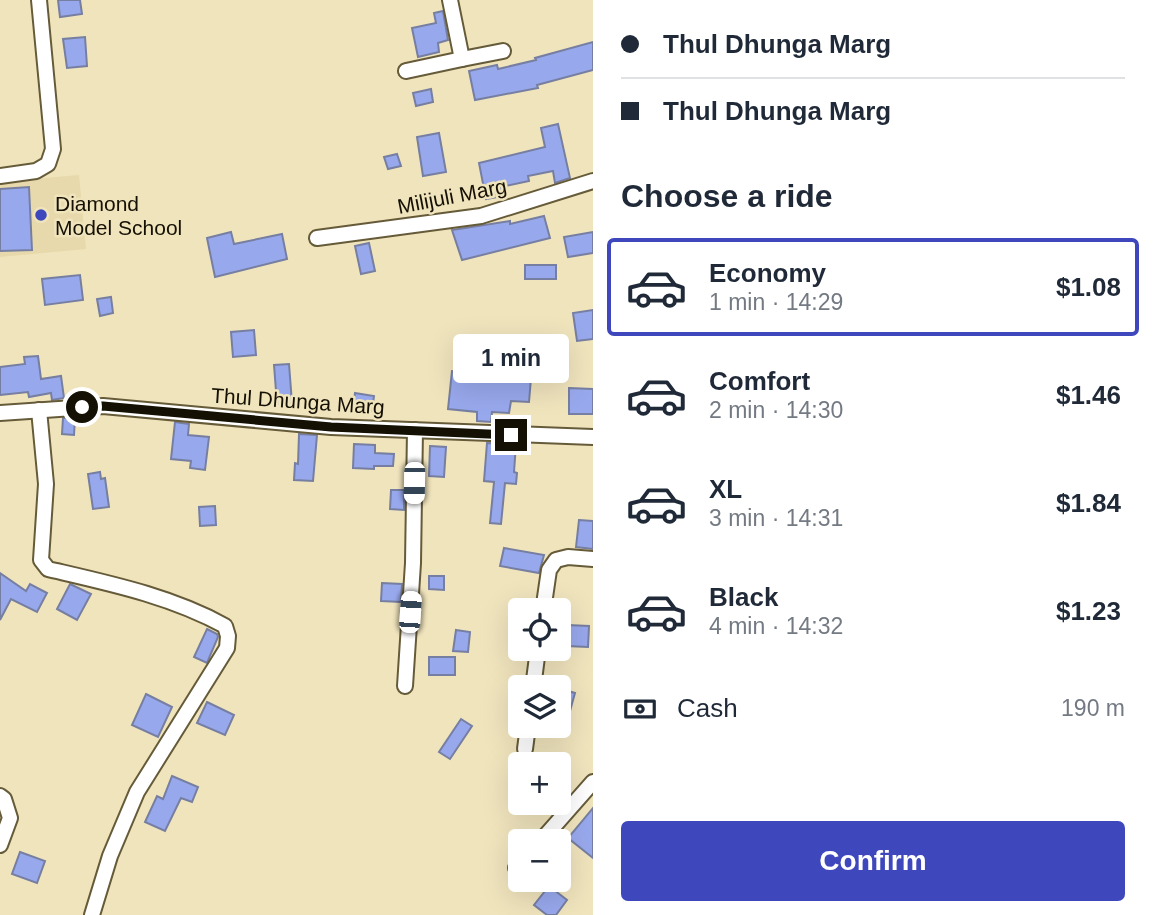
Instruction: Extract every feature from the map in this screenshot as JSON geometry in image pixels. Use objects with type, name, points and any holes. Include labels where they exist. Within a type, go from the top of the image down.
[{"type":"street","points":[[0,176],[36,171],[48,164],[53,149],[39,0]]},
{"type":"street","points":[[450,0],[462,59]]},
{"type":"street","points":[[406,71],[503,51]]},
{"type":"street","name":"Milijuli Marg","points":[[317,238],[481,216],[593,181]]},
{"type":"street","name":"Thul Dhunga Marg","points":[[0,413],[103,406],[331,427],[593,437]]},
{"type":"street","points":[[38,410],[46,484],[41,560],[48,569],[136,590],[161,599],[211,618],[225,626],[228,636],[227,648],[137,792],[110,856],[92,915]]},
{"type":"street","points":[[405,686],[413,563],[415,430]]},
{"type":"street","points":[[545,598],[549,570],[556,560],[568,557],[593,559]]},
{"type":"street","points":[[525,749],[526,738]]},
{"type":"street","points":[[551,829],[593,782]]},
{"type":"street","points":[[0,796],[4,799],[10,818],[0,845]]},
{"type":"shaded area","name":"Diamond Model School","points":[[79,175],[86,249],[0,257],[0,182]]},
{"type":"building","points":[[58,0],[80,0],[82,14],[60,17]]},
{"type":"building","points":[[443,11],[448,40],[438,43],[439,52],[418,57],[412,28],[436,23],[434,13]]},
{"type":"building","points":[[85,37],[87,66],[67,68],[63,39]]},
{"type":"building","points":[[593,42],[593,70],[537,85],[538,88],[475,100],[469,71],[497,65],[498,69]]},
{"type":"building","points":[[431,89],[433,102],[416,106],[413,93]]},
{"type":"building","points":[[558,124],[570,178],[555,183],[553,171],[528,176],[529,181],[501,187],[503,196],[486,199],[479,163],[545,147],[541,128]]},
{"type":"building","points":[[439,133],[446,172],[423,176],[417,137]]},
{"type":"building","points":[[397,154],[401,166],[388,169],[384,157]]},
{"type":"building","points":[[29,187],[32,250],[0,251],[0,189]]},
{"type":"building","points":[[544,216],[550,238],[462,260],[452,230],[510,221],[510,224]]},
{"type":"building","points":[[231,232],[234,244],[282,234],[287,259],[215,277],[207,238]]},
{"type":"building","points":[[593,232],[593,253],[568,257],[564,237]]},
{"type":"building","points":[[369,243],[375,271],[361,274],[355,246]]},
{"type":"building","points":[[525,265],[556,265],[556,279],[525,279]]},
{"type":"building","points":[[80,275],[83,300],[45,305],[42,279]]},
{"type":"building","points":[[111,297],[113,313],[100,316],[97,299]]},
{"type":"building","points":[[593,310],[593,339],[577,341],[573,313]]},
{"type":"building","points":[[254,330],[256,355],[233,357],[231,332]]},
{"type":"building","points":[[38,356],[41,379],[61,376],[64,398],[52,400],[51,393],[29,397],[28,392],[0,395],[0,367],[25,364],[24,357]]},
{"type":"building","points":[[477,363],[495,364],[494,376],[531,378],[529,402],[511,401],[509,413],[492,412],[491,422],[477,421],[477,412],[448,409],[452,371],[476,373]]},
{"type":"building","points":[[289,364],[292,403],[277,404],[274,365]]},
{"type":"building","points":[[569,388],[593,389],[593,414],[569,414]]},
{"type":"building","points":[[355,393],[374,396],[372,411],[353,409]]},
{"type":"building","points":[[63,418],[75,418],[74,435],[62,434]]},
{"type":"building","points":[[175,422],[189,424],[188,435],[209,437],[205,470],[190,468],[191,461],[171,459]]},
{"type":"building","points":[[299,434],[317,435],[313,481],[294,480],[295,463],[298,464]]},
{"type":"building","points":[[487,443],[516,444],[516,484],[505,483],[501,524],[490,523],[494,482],[484,481]]},
{"type":"building","points":[[354,444],[375,445],[375,453],[394,454],[393,466],[353,468]]},
{"type":"building","points":[[430,446],[446,447],[444,477],[429,476]]},
{"type":"building","points":[[100,472],[101,479],[105,478],[109,507],[93,509],[88,474]]},
{"type":"building","points":[[391,490],[404,490],[404,510],[390,509]]},
{"type":"building","points":[[215,506],[216,525],[200,526],[199,507]]},
{"type":"building","points":[[579,520],[593,521],[593,549],[576,547]]},
{"type":"building","points":[[504,548],[544,555],[539,573],[500,566]]},
{"type":"building","points":[[0,573],[26,591],[30,584],[47,593],[37,612],[11,599],[0,620]]},
{"type":"building","points":[[429,576],[444,576],[444,590],[429,589]]},
{"type":"building","points":[[382,583],[402,584],[401,602],[381,601]]},
{"type":"building","points":[[70,584],[91,594],[77,620],[57,609]]},
{"type":"building","points":[[571,625],[589,626],[588,647],[571,646]]},
{"type":"building","points":[[207,629],[218,637],[207,663],[194,657]]},
{"type":"building","points":[[456,630],[470,632],[468,652],[453,651]]},
{"type":"building","points":[[429,657],[455,657],[455,675],[429,675]]},
{"type":"building","points":[[571,692],[575,693],[571,707]]},
{"type":"building","points":[[146,694],[172,707],[158,737],[132,725]]},
{"type":"building","points":[[207,702],[234,715],[225,735],[197,723]]},
{"type":"building","points":[[461,719],[472,726],[450,759],[439,752]]},
{"type":"building","points":[[172,776],[198,787],[192,802],[181,798],[165,831],[145,822],[157,796],[163,799]]},
{"type":"building","points":[[593,808],[593,858],[571,840],[571,834]]},
{"type":"building","points":[[20,852],[45,861],[37,883],[12,874]]},
{"type":"building","points":[[544,892],[557,892],[567,900],[556,915],[547,915],[534,905]]},
{"type":"place","name":"Diamond Model School","points":[[41,215]]},
{"type":"route","points":[[82,407],[103,406],[331,427],[511,435]]}]
